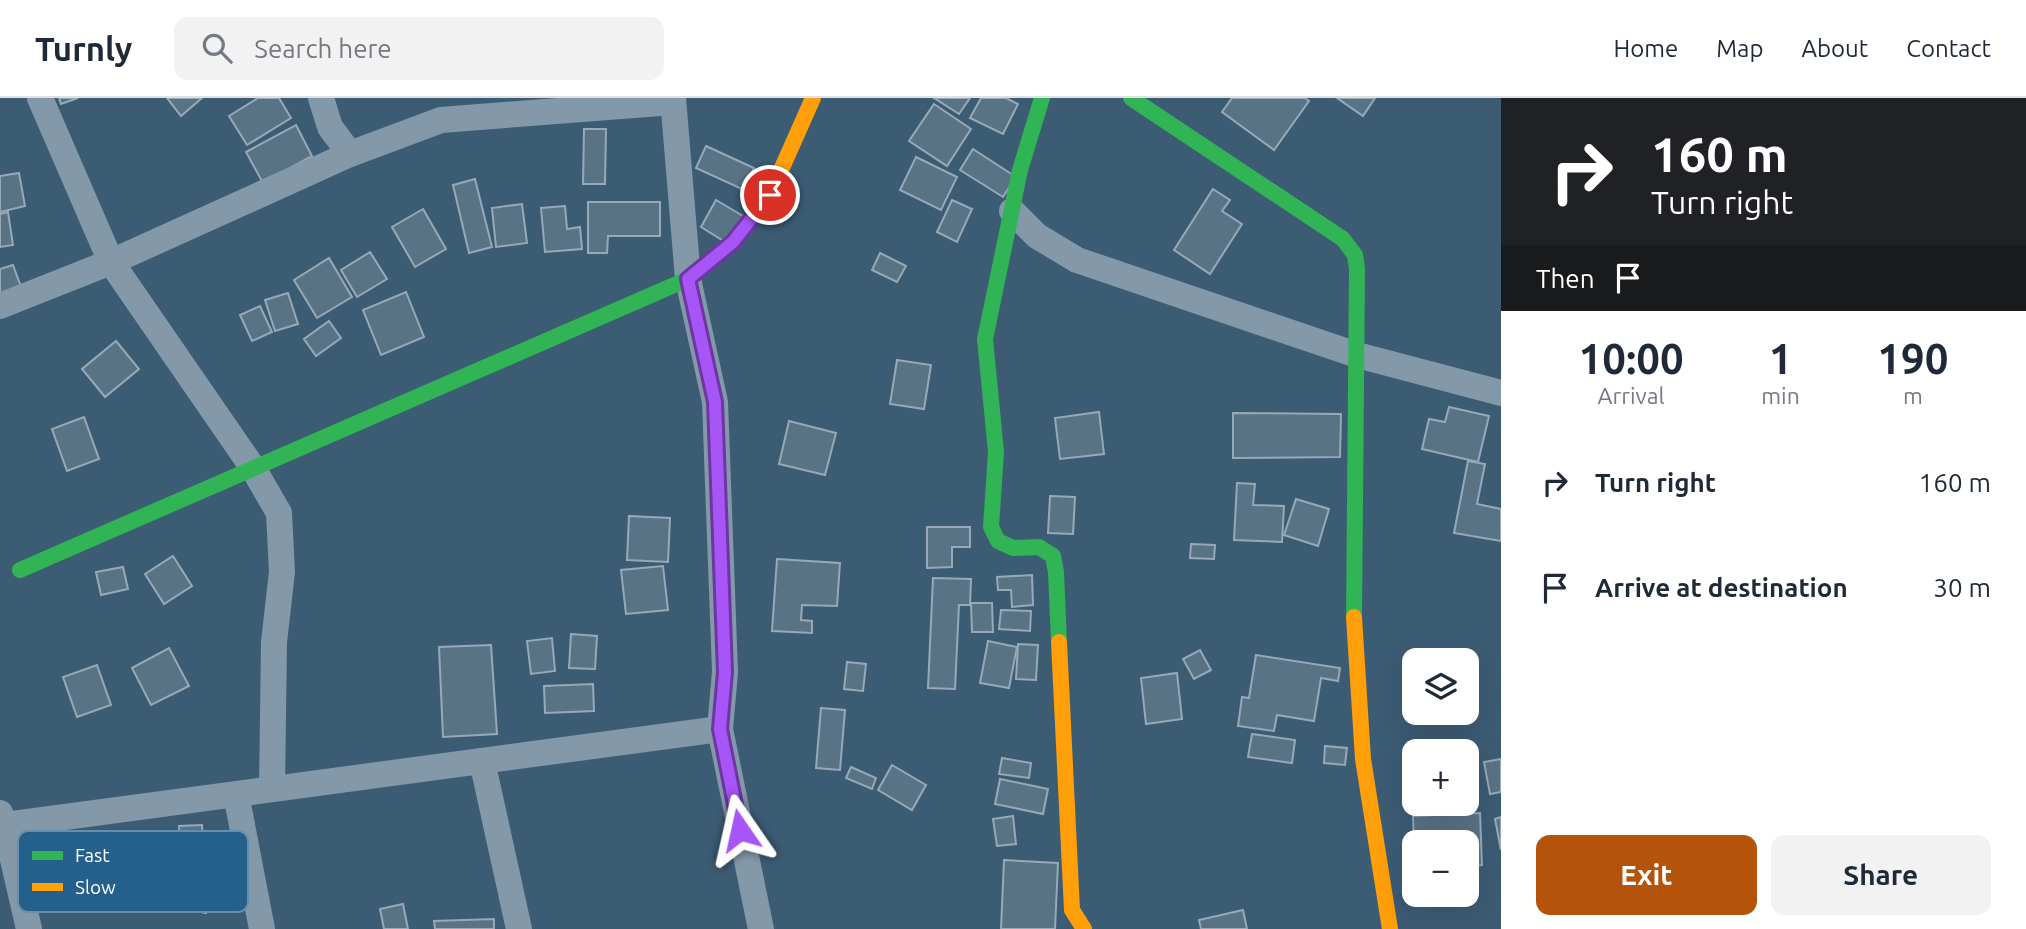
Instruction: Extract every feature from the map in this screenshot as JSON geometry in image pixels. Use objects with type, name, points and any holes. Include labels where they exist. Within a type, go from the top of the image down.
[{"type":"street","points":[[40,98],[110,262],[253,468],[279,513],[282,572],[274,642],[272,789]]},
{"type":"street","points":[[321,98],[330,127],[350,154]]},
{"type":"street","points":[[20,570],[688,279],[733,242],[770,195],[813,98]]},
{"type":"street","points":[[1042,98],[1020,170],[985,339],[996,452],[991,527],[998,541],[1013,548],[1039,547],[1053,556],[1055,564],[1072,909],[1084,929]]},
{"type":"street","points":[[1131,98],[1343,239],[1355,255],[1357,355],[1354,625],[1363,759],[1390,929]]},
{"type":"street","points":[[0,306],[110,262],[350,154],[441,120],[673,100],[688,279],[715,402],[725,672],[720,729],[761,929]]},
{"type":"street","points":[[1012,211],[1037,236],[1077,260],[1357,355],[1501,393]]},
{"type":"street","points":[[18,882],[3,819],[236,794],[720,729]]},
{"type":"street","points":[[482,761],[519,929]]},
{"type":"street","points":[[236,794],[243,831]]},
{"type":"street","points":[[248,856],[262,929]]},
{"type":"building","points":[[59,98],[78,98],[61,104]]},
{"type":"building","points":[[167,98],[202,98],[181,116]]},
{"type":"building","points":[[258,98],[279,98],[291,118],[247,145],[229,116]]},
{"type":"building","points":[[934,98],[970,98],[959,114]]},
{"type":"building","points":[[981,98],[1006,98],[1018,104],[1003,134],[970,118]]},
{"type":"building","points":[[1232,98],[1305,98],[1309,101],[1274,150],[1222,112]]},
{"type":"building","points":[[1337,98],[1375,98],[1363,116]]},
{"type":"building","points":[[934,104],[971,129],[947,166],[909,141]]},
{"type":"building","points":[[296,125],[312,156],[263,183],[246,152]]},
{"type":"building","points":[[584,129],[606,129],[605,184],[583,184]]},
{"type":"building","points":[[706,146],[754,168],[744,190],[696,168]]},
{"type":"building","points":[[973,149],[1016,177],[1003,197],[960,170]]},
{"type":"building","points":[[916,157],[957,177],[941,210],[900,190]]},
{"type":"building","points":[[19,173],[25,206],[0,212],[0,176]]},
{"type":"building","points":[[475,179],[492,247],[469,253],[453,185]]},
{"type":"building","points":[[1213,189],[1230,200],[1222,211],[1242,224],[1210,274],[1174,250]]},
{"type":"building","points":[[716,200],[743,216],[727,243],[701,227]]},
{"type":"building","points":[[952,200],[972,209],[957,242],[937,232]]},
{"type":"building","points":[[588,202],[660,202],[660,236],[608,236],[607,253],[588,253]]},
{"type":"building","points":[[522,204],[527,243],[496,247],[492,208]]},
{"type":"building","points":[[565,206],[567,229],[580,227],[582,249],[545,252],[541,208]]},
{"type":"building","points":[[423,209],[446,249],[415,267],[392,227]]},
{"type":"building","points":[[8,212],[13,245],[0,247],[0,214]]},
{"type":"building","points":[[370,252],[387,279],[357,297],[341,270]]},
{"type":"building","points":[[880,253],[906,266],[897,282],[872,270]]},
{"type":"building","points":[[329,258],[352,297],[317,318],[294,280]]},
{"type":"building","points":[[13,265],[21,287],[0,295],[0,269]]},
{"type":"building","points":[[406,292],[424,337],[381,355],[363,310]]},
{"type":"building","points":[[288,293],[298,324],[275,331],[265,300]]},
{"type":"building","points":[[260,306],[272,332],[252,341],[240,315]]},
{"type":"building","points":[[329,321],[341,338],[316,356],[304,339]]},
{"type":"building","points":[[116,341],[139,369],[105,397],[82,369]]},
{"type":"building","points":[[897,360],[931,365],[924,409],[890,404]]},
{"type":"building","points":[[1449,407],[1489,416],[1478,462],[1422,449],[1429,419],[1445,422]]},
{"type":"building","points":[[1099,412],[1104,454],[1060,459],[1055,418]]},
{"type":"building","points":[[1233,413],[1341,414],[1340,457],[1233,458]]},
{"type":"building","points":[[84,417],[99,459],[67,471],[52,429]]},
{"type":"building","points":[[789,421],[836,433],[825,475],[779,464]]},
{"type":"building","points":[[1468,461],[1485,464],[1477,504],[1501,509],[1501,541],[1454,533]]},
{"type":"building","points":[[1237,483],[1255,484],[1253,505],[1284,506],[1282,542],[1234,540]]},
{"type":"building","points":[[1050,496],[1075,497],[1073,534],[1048,533]]},
{"type":"building","points":[[1296,499],[1329,509],[1318,546],[1284,535]]},
{"type":"building","points":[[629,516],[670,518],[668,562],[627,560]]},
{"type":"building","points":[[927,527],[970,527],[970,547],[952,547],[952,567],[927,568]]},
{"type":"building","points":[[1191,544],[1215,545],[1214,559],[1190,558]]},
{"type":"building","points":[[173,556],[192,586],[164,604],[145,574]]},
{"type":"building","points":[[777,559],[840,563],[837,606],[802,605],[801,620],[812,621],[812,633],[772,631]]},
{"type":"building","points":[[663,566],[668,610],[626,614],[621,570]]},
{"type":"building","points":[[123,567],[128,589],[101,595],[96,572]]},
{"type":"building","points":[[1032,575],[1033,605],[1012,607],[1011,590],[998,590],[997,577]]},
{"type":"building","points":[[933,578],[971,579],[970,605],[959,605],[955,689],[928,688]]},
{"type":"building","points":[[971,603],[992,603],[993,632],[972,632]]},
{"type":"building","points":[[1001,610],[1031,611],[1030,631],[999,629]]},
{"type":"building","points":[[571,634],[597,636],[595,669],[569,668]]},
{"type":"building","points":[[552,638],[555,671],[531,674],[527,641]]},
{"type":"building","points":[[988,641],[1017,647],[1009,688],[980,683]]},
{"type":"building","points":[[1018,644],[1038,645],[1036,680],[1016,679]]},
{"type":"building","points":[[491,645],[497,734],[443,737],[439,647]]},
{"type":"building","points":[[169,648],[189,686],[151,705],[132,668]]},
{"type":"building","points":[[1200,650],[1211,670],[1194,679],[1183,659]]},
{"type":"building","points":[[1256,655],[1340,668],[1338,681],[1321,678],[1314,721],[1277,715],[1274,731],[1238,726],[1242,697],[1249,698]]},
{"type":"building","points":[[847,662],[866,664],[863,691],[844,689]]},
{"type":"building","points":[[97,665],[111,705],[77,717],[63,677]]},
{"type":"building","points":[[1177,673],[1182,719],[1146,724],[1141,678]]},
{"type":"building","points":[[593,684],[594,711],[545,713],[544,686]]},
{"type":"building","points":[[821,708],[845,710],[840,770],[816,768]]},
{"type":"building","points":[[1252,734],[1295,740],[1292,763],[1248,757]]},
{"type":"building","points":[[1325,746],[1347,748],[1345,765],[1324,763]]},
{"type":"building","points":[[1002,758],[1031,763],[1029,778],[999,774]]},
{"type":"building","points":[[1501,759],[1501,792],[1490,794],[1484,762]]},
{"type":"building","points":[[892,765],[926,785],[912,810],[878,790]]},
{"type":"building","points":[[851,767],[876,778],[872,789],[846,778]]},
{"type":"building","points":[[1000,779],[1048,789],[1043,814],[995,804]]},
{"type":"building","points":[[1479,813],[1482,865],[1479,865],[1479,830],[1414,830],[1413,816],[1479,816]]},
{"type":"building","points":[[1013,816],[1016,844],[997,846],[993,819]]},
{"type":"building","points":[[1501,817],[1501,850],[1495,819]]},
{"type":"building","points":[[202,825],[202,831],[179,831],[179,826]]},
{"type":"building","points":[[1004,860],[1058,863],[1055,929],[1001,929]]},
{"type":"building","points":[[403,904],[408,929],[384,929],[380,909]]},
{"type":"building","points":[[1243,910],[1247,929],[1201,929],[1199,920]]},
{"type":"building","points":[[494,919],[494,929],[435,929],[434,921]]},
{"type":"traffic: fast","points":[[1042,98],[1020,170],[985,339],[996,452],[991,527],[998,541],[1013,548],[1039,547],[1053,556],[1059,642]]},
{"type":"traffic: fast","points":[[1131,98],[1343,239],[1355,255],[1354,617]]},
{"type":"traffic: fast","points":[[20,570],[688,279],[733,242],[750,220]]},
{"type":"traffic: slow","points":[[750,220],[770,195],[813,98]]},
{"type":"traffic: slow","points":[[1354,617],[1363,759],[1390,929]]},
{"type":"traffic: slow","points":[[1059,642],[1072,910],[1084,929]]},
{"type":"route","points":[[740,830],[720,729],[725,672],[715,402],[688,279],[733,242],[770,195]]}]
